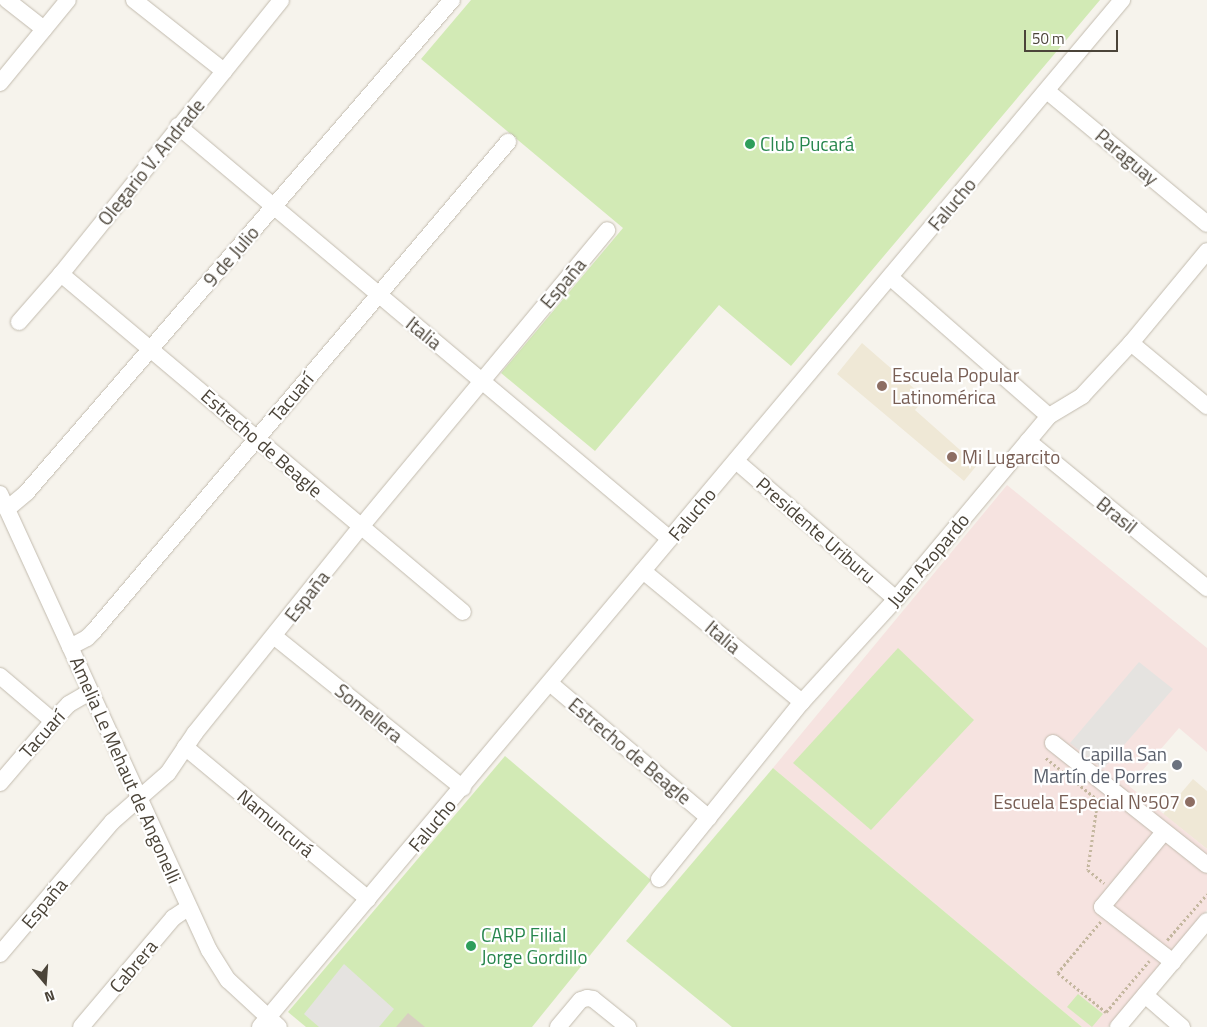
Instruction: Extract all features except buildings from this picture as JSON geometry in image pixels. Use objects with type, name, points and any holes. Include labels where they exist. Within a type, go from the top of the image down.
[{"type":"street","points":[[7,0],[44,29]]},
{"type":"street","points":[[0,83],[68,0]]},
{"type":"street","points":[[134,0],[224,71]]},
{"type":"street","name":"Olegario V. Andrade","points":[[19,322],[61,274],[281,0]]},
{"type":"street","name":"9 de Julio","points":[[7,509],[27,492],[274,206],[444,3]]},
{"type":"street","name":"Falucho","points":[[269,1024],[368,899],[551,684],[643,571],[1047,91],[1113,3]]},
{"type":"street","name":"Paraguay","points":[[1047,91],[1207,224]]},
{"type":"street","name":"Italia","points":[[178,126],[670,539]]},
{"type":"street","name":"Tacuarí","points":[[70,647],[88,638],[258,438],[377,294],[508,142]]},
{"type":"street","name":"España","points":[[0,954],[112,822],[168,773],[184,747],[275,637],[360,528],[607,230]]},
{"type":"street","name":"Juan Azopardo","points":[[659,879],[802,702],[896,599],[1028,441],[1050,416],[1082,396],[1131,343],[1207,252]]},
{"type":"street","name":"Estrecho de Beagle","points":[[61,274],[151,347],[360,528],[462,612]]},
{"type":"street","points":[[890,277],[1050,416]]},
{"type":"street","points":[[1131,343],[1207,406]]},
{"type":"street","name":"Brasil","points":[[1028,441],[1207,588]]},
{"type":"street","name":"Presidente Uriburu","points":[[736,461],[896,599]]},
{"type":"street","name":"Amelia Le Mehaut de Angonelli","points":[[0,494],[188,908],[228,980],[269,1024]]},
{"type":"street","name":"Italia","points":[[643,571],[802,702]]},
{"type":"street","name":"Somellera","points":[[275,637],[463,788]]},
{"type":"street","points":[[0,676],[52,720]]},
{"type":"street","name":"Estrecho de Beagle","points":[[551,684],[709,818]]},
{"type":"street","name":"Tacuarí","points":[[0,783],[52,720],[69,704],[90,692]]},
{"type":"street","name":"Namuncurá","points":[[184,747],[368,899]]},
{"type":"street","points":[[1050,751],[1207,865]]},
{"type":"street","points":[[1164,832],[1102,907],[1172,962]]},
{"type":"street","name":"Cabrera","points":[[81,1027],[174,918],[188,908]]},
{"type":"street","points":[[1118,1027],[1207,921]]},
{"type":"street","points":[[1145,995],[1182,1027]]},
{"type":"street","points":[[558,1027],[581,1000],[593,999],[628,1027]]},
{"type":"path","points":[[1050,751],[1098,800],[1088,870],[1107,885]]},
{"type":"shaded area","name":"Escuela Popular Latinomérica","points":[[862,343],[925,398],[915,410],[977,465],[964,481],[837,374]]},
{"type":"shaded area","points":[[1007,485],[1207,648],[1207,752],[1179,728],[1129,786],[1207,849],[1207,910],[1108,1027],[1082,1027],[773,768]]},
{"type":"shaded area","points":[[1139,662],[1173,689],[1103,769],[1070,743]]},
{"type":"shaded area","name":"Escuela Especial Nº507","points":[[1193,779],[1207,791],[1207,849],[1163,814]]},
{"type":"shaded area","points":[[344,964],[394,1009],[379,1027],[319,1027],[304,1014]]},
{"type":"green space","name":"Club Pucará","points":[[471,0],[1100,0],[791,366],[719,305],[595,451],[501,373],[623,228],[421,59]]},
{"type":"green space","points":[[898,648],[974,720],[871,830],[793,763]]},
{"type":"green space","name":"CARP Filial Jorge Gordillo","points":[[505,756],[651,880],[532,1027],[306,1027],[288,1012]]},
{"type":"green space","points":[[773,768],[1082,1027],[732,1027],[626,941]]},
{"type":"green space","points":[[1078,994],[1103,1014],[1092,1027],[1067,1007]]},
{"type":"place","name":"Club Pucará","points":[[750,144]]},
{"type":"place","name":"Escuela Popular Latinomérica","points":[[882,386]]},
{"type":"place","name":"Mi Lugarcito","points":[[952,457]]},
{"type":"place","name":"Capilla San Martín de Porres","points":[[1177,765]]},
{"type":"place","name":"Escuela Especial Nº507","points":[[1190,802]]},
{"type":"place","name":"CARP Filial Jorge Gordillo","points":[[471,946]]}]
